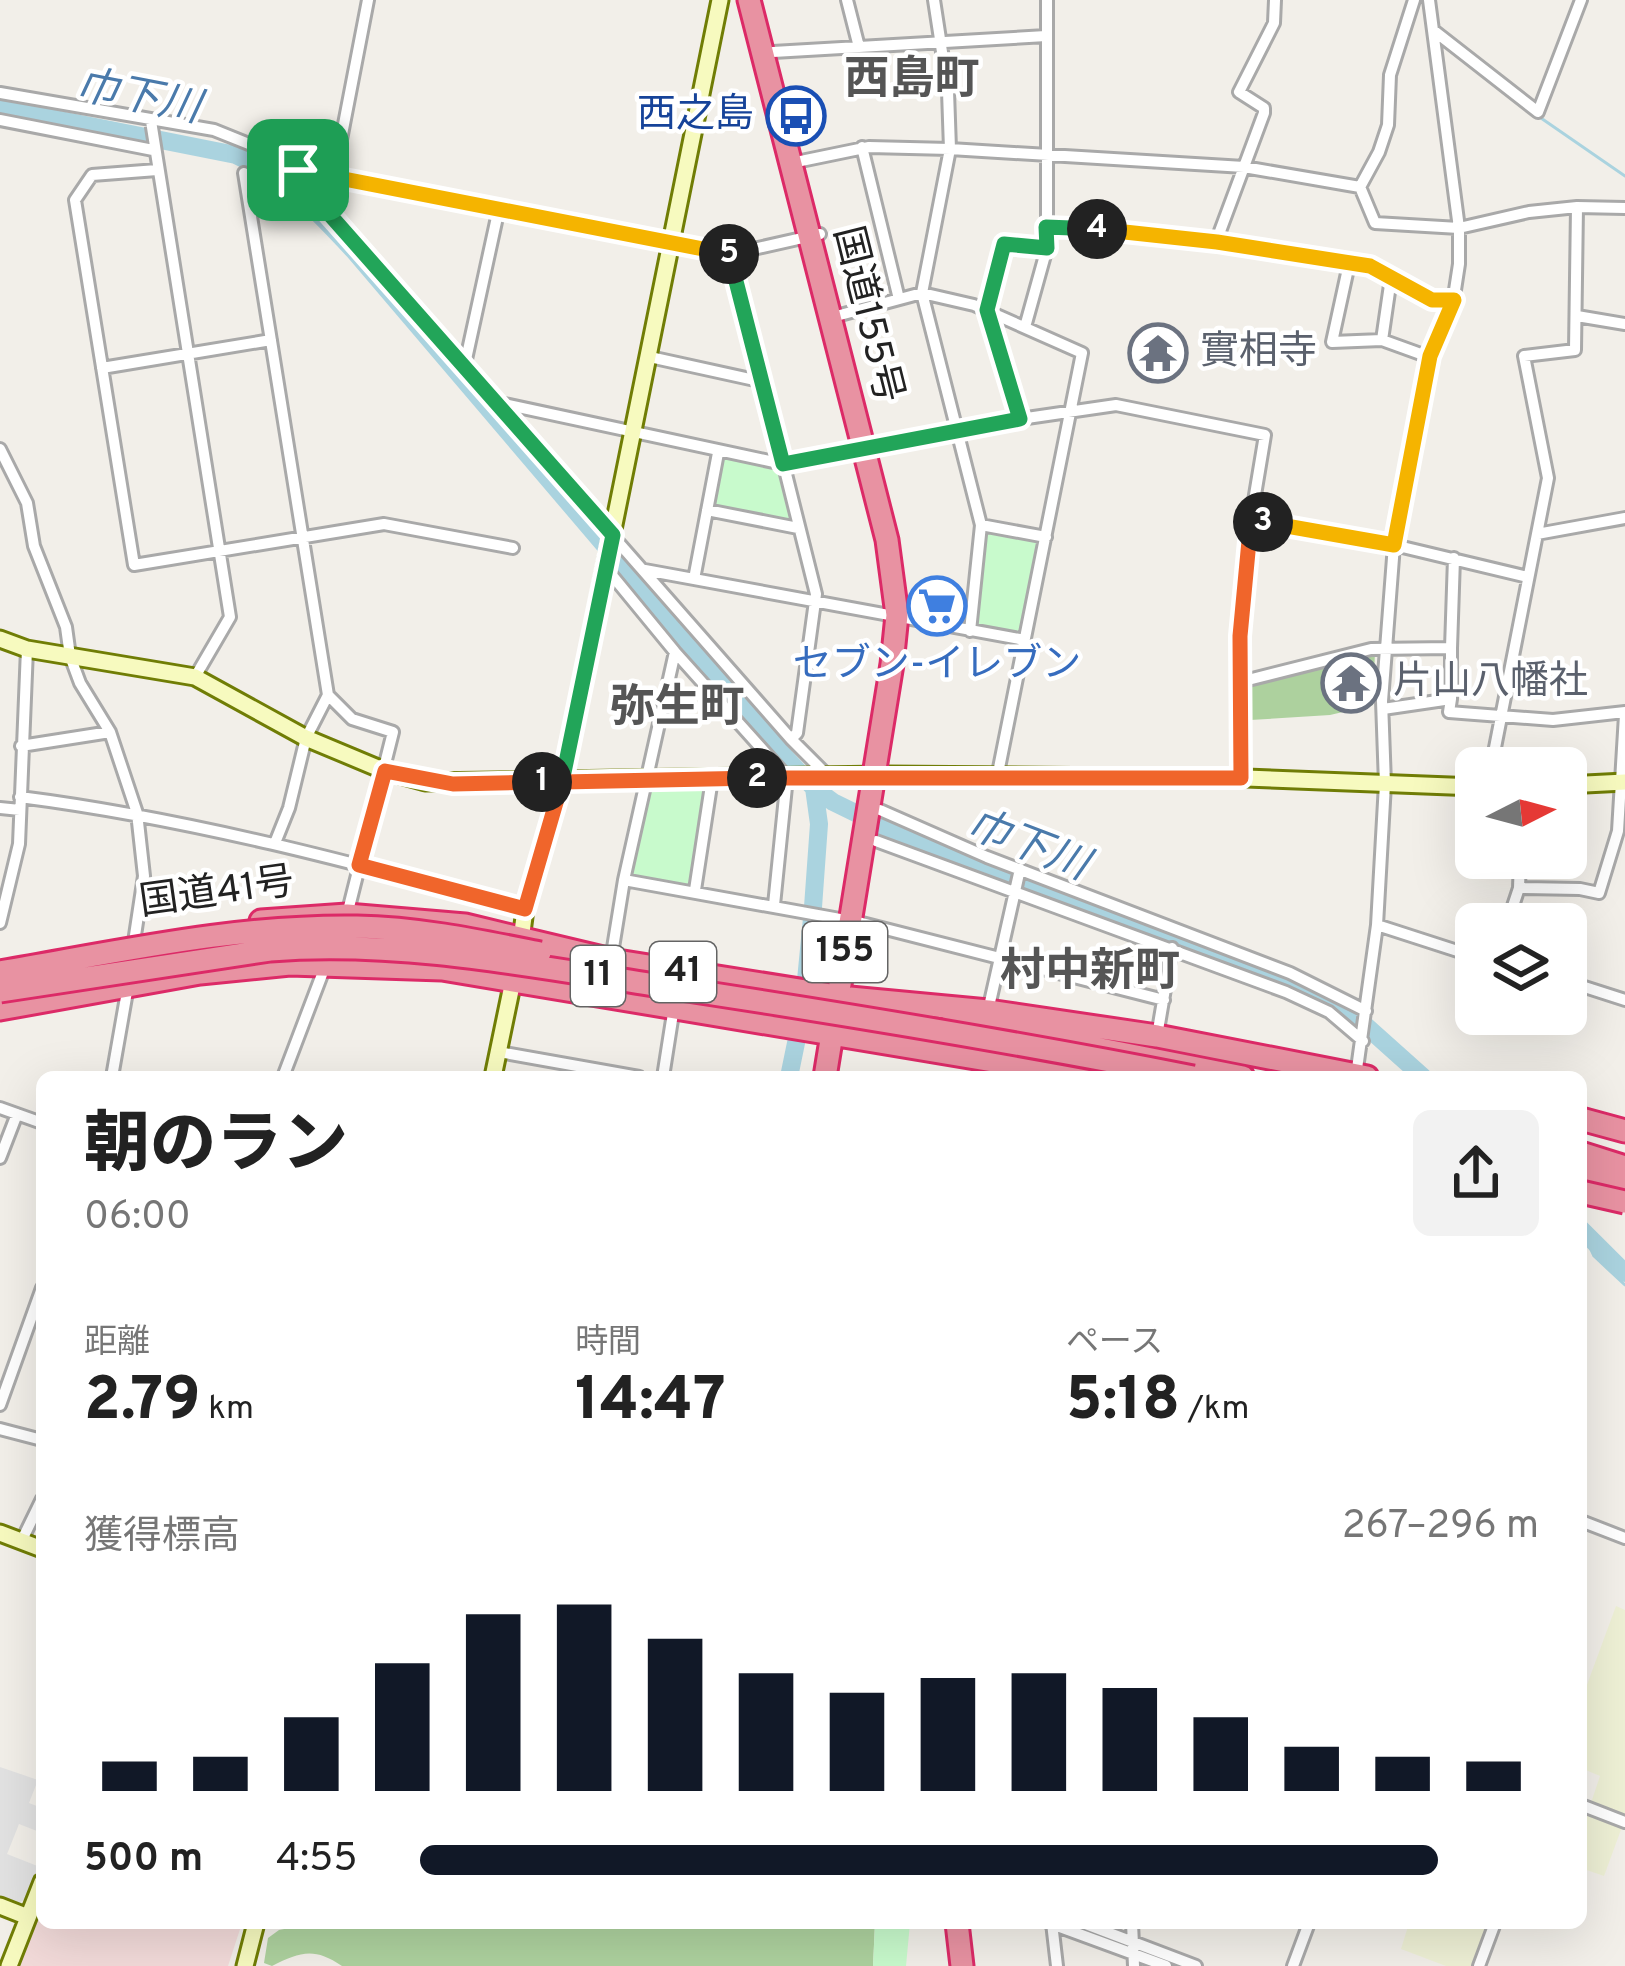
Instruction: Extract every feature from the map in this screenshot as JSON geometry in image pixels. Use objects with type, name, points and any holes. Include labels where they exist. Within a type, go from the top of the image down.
[{"type":"highway","name":"国道155号","points":[[749,0],[901,557],[902,616],[838,1035],[837,1071]]},
{"type":"highway","name":"国道155号","points":[[760,0],[801,161],[814,236],[840,315],[868,449]]},
{"type":"highway","name":"国道41号","points":[[0,968],[264,920],[347,915],[466,925],[611,960],[844,998],[988,1011],[1157,1036],[1330,1071]]},
{"type":"highway","name":"11","points":[[0,968],[193,939],[314,928],[410,931],[916,1014],[1212,1071]]},
{"type":"highway","points":[[0,987],[176,954],[343,935],[418,938],[569,960]]},
{"type":"highway","name":"11","points":[[0,987],[270,950],[406,949],[826,1011],[1162,1071]]},
{"type":"highway","name":"国道41号","points":[[0,1009],[200,973],[326,964],[442,969],[838,1035],[976,1068],[1014,1071]]},
{"type":"highway","points":[[916,1014],[954,1013],[1076,1029],[1325,1071]]},
{"type":"highway","name":"国道155号","points":[[827,1071],[838,1035]]},
{"type":"highway","points":[[1146,1068],[1156,1071]]},
{"type":"highway","points":[[1587,1120],[1625,1131]]},
{"type":"highway","points":[[1587,1142],[1625,1151]]},
{"type":"highway","points":[[1587,1156],[1625,1167]]},
{"type":"highway","points":[[1587,1172],[1625,1183]]},
{"type":"highway","points":[[1588,1188],[1625,1199]]},
{"type":"highway","points":[[958,1929],[962,1966]]},
{"type":"highway","points":[[969,1929],[973,1966]]},
{"type":"main road","points":[[494,1071],[525,909],[562,782],[720,0]]},
{"type":"main road","points":[[0,640],[27,649],[196,677],[306,738],[385,771],[453,784],[879,776],[1241,778],[1455,787]]},
{"type":"main road","points":[[1587,784],[1622,782]]},
{"type":"main road","points":[[0,1533],[36,1548]]},
{"type":"main road","points":[[9,1966],[36,1897]]},
{"type":"main road","points":[[0,1906],[28,1917]]},
{"type":"main road","points":[[245,1966],[254,1929]]},
{"type":"street","points":[[334,176],[368,0]]},
{"type":"street","points":[[848,0],[860,47]]},
{"type":"street","points":[[934,0],[948,92],[950,149],[922,293],[981,525],[970,631]]},
{"type":"street","points":[[1025,327],[1047,248],[1047,0]]},
{"type":"street","points":[[1216,242],[1264,113],[1264,108],[1239,92],[1274,23],[1275,0]]},
{"type":"street","points":[[1414,0],[1390,75],[1388,125],[1360,187],[1375,223],[1459,228],[1495,217],[1577,207],[1625,208]]},
{"type":"street","points":[[1356,1071],[1377,925],[1385,784],[1383,709],[1394,545],[1430,356],[1454,300],[1460,264],[1429,0]]},
{"type":"street","points":[[1433,30],[1538,112],[1581,0]]},
{"type":"street","points":[[773,52],[1046,36]]},
{"type":"street","points":[[0,93],[151,123],[214,130],[269,152],[298,170],[731,254],[814,236]]},
{"type":"street","points":[[0,121],[153,148]]},
{"type":"street","points":[[151,123],[230,616],[196,677]]},
{"type":"street","points":[[801,161],[862,147],[950,149],[1244,167],[1360,187]]},
{"type":"street","points":[[862,147],[899,299]]},
{"type":"street","points":[[158,170],[92,175],[75,200],[134,565],[384,524],[513,548]]},
{"type":"street","points":[[298,170],[300,181],[791,739],[830,777]]},
{"type":"street","points":[[244,173],[328,695],[352,719],[393,732],[347,915]]},
{"type":"street","points":[[1495,747],[1548,478],[1524,356],[1575,350],[1577,207]]},
{"type":"street","points":[[465,364],[500,208]]},
{"type":"street","points":[[1046,227],[1216,242],[1370,266],[1432,300],[1454,300]]},
{"type":"street","points":[[1020,419],[987,310],[1004,244],[1047,248]]},
{"type":"street","points":[[731,254],[815,599],[797,733],[791,739]]},
{"type":"street","points":[[1349,264],[1332,343],[1382,340],[1430,356]]},
{"type":"street","points":[[1382,340],[1391,278]]},
{"type":"street","points":[[840,315],[922,293],[987,310],[1082,352],[997,778]]},
{"type":"street","points":[[1577,316],[1625,324]]},
{"type":"street","points":[[102,368],[271,340]]},
{"type":"street","points":[[650,357],[764,382]]},
{"type":"street","points":[[495,402],[783,464],[1116,405],[1264,435],[1251,520],[1240,682],[1241,778]]},
{"type":"street","points":[[0,448],[27,503],[34,546],[66,627],[80,683],[110,732],[137,812],[144,876],[134,941]]},
{"type":"street","points":[[694,579],[718,453]]},
{"type":"street","points":[[707,510],[798,528]]},
{"type":"street","points":[[1537,534],[1625,518]]},
{"type":"street","points":[[1251,520],[1394,545],[1528,577]]},
{"type":"street","points":[[981,525],[1046,537]]},
{"type":"street","points":[[1454,558],[1449,712],[1553,721],[1625,713],[1618,831],[1599,893],[1519,888]]},
{"type":"street","points":[[606,568],[787,777],[774,905]]},
{"type":"street","points":[[643,570],[1025,640]]},
{"type":"street","points":[[1240,682],[1371,650],[1450,648]]},
{"type":"street","points":[[0,923],[20,844],[27,649]]},
{"type":"street","points":[[611,960],[675,652]]},
{"type":"street","points":[[275,843],[306,738],[328,695]]},
{"type":"street","points":[[1383,709],[1451,699]]},
{"type":"street","points":[[21,746],[110,732]]},
{"type":"street","points":[[694,890],[712,779]]},
{"type":"street","points":[[0,808],[20,804],[137,812],[525,909]]},
{"type":"street","points":[[874,823],[1020,868],[1289,973],[1366,1011]]},
{"type":"street","points":[[874,823],[1014,890],[1329,1012],[1363,1041]]},
{"type":"street","points":[[988,1011],[1020,868]]},
{"type":"street","points":[[1514,903],[1519,879]]},
{"type":"street","points":[[624,880],[856,922],[1164,1000]]},
{"type":"street","points":[[1377,925],[1455,950]]},
{"type":"street","points":[[1157,1036],[1172,948]]},
{"type":"street","points":[[285,1071],[326,964]]},
{"type":"street","points":[[113,1071],[128,986]]},
{"type":"street","points":[[1587,988],[1625,1000]]},
{"type":"street","points":[[665,1071],[674,1007]]},
{"type":"street","points":[[499,1052],[577,1071]]},
{"type":"street","points":[[0,1108],[36,1121]]},
{"type":"street","points":[[0,1158],[17,1114]]},
{"type":"street","points":[[1588,1188],[1625,1212]]},
{"type":"street","points":[[0,1406],[36,1305]]},
{"type":"street","points":[[0,1429],[36,1438]]},
{"type":"street","points":[[21,1542],[36,1511]]},
{"type":"street","points":[[1587,1523],[1625,1538]]},
{"type":"street","points":[[1587,1807],[1625,1822]]},
{"type":"street","points":[[1052,1929],[1057,1966]]},
{"type":"street","points":[[1067,1929],[1166,1966]]},
{"type":"street","points":[[1093,1929],[1133,1954],[1196,1966]]},
{"type":"street","points":[[1293,1966],[1305,1929]]},
{"type":"street","points":[[1479,1966],[1494,1929]]},
{"type":"shaded area","points":[[0,1767],[36,1779],[29,1803],[36,1806],[36,1831],[19,1824],[7,1854],[36,1865],[36,1878],[29,1898],[17,1903],[0,1896]]},
{"type":"shaded area","points":[[36,1920],[36,1929],[240,1929],[228,1966],[18,1966]]},
{"type":"green space","points":[[722,458],[778,467],[792,523],[715,506]]},
{"type":"green space","points":[[985,530],[1041,540],[1021,633],[975,624]]},
{"type":"green space","points":[[1375,651],[1373,705],[1330,715],[1250,720],[1250,681]]},
{"type":"green space","points":[[712,779],[695,890],[624,880],[646,780]]},
{"type":"green space","points":[[1616,1606],[1625,1610],[1625,1815],[1591,1803],[1600,1776],[1587,1771],[1587,1685]]},
{"type":"green space","points":[[1587,1815],[1622,1827],[1604,1876],[1587,1870]]},
{"type":"green space","points":[[875,1929],[873,1966],[342,1966],[307,1954],[272,1966],[264,1963],[268,1938],[279,1930]]},
{"type":"green space","points":[[875,1929],[909,1929],[906,1966],[873,1966]]},
{"type":"green space","points":[[1407,1929],[1487,1929],[1474,1966],[1446,1966],[1401,1949]]},
{"type":"waterway","name":"巾下川","points":[[0,108],[236,155],[300,197],[354,251],[785,757],[833,802],[915,842],[1304,991],[1366,1026],[1416,1071]]},
{"type":"waterway","points":[[1538,116],[1625,176]]},
{"type":"waterway","points":[[813,907],[819,824],[814,788]]},
{"type":"waterway","points":[[806,980],[812,918]]},
{"type":"waterway","points":[[790,1071],[796,1043]]},
{"type":"waterway","name":"巾下川","points":[[1587,1235],[1625,1273]]},
{"type":"waterway","points":[[1587,1241],[1594,1256],[1625,1285]]},
{"type":"waterway","points":[[1081,1929],[1111,1940]]},
{"type":"waterway","points":[[1165,1960],[1180,1966]]},
{"type":"place","name":"西之島","points":[[796,116]]},
{"type":"place","name":"實相寺","points":[[1158,353]]},
{"type":"place","name":"セブン-イレブン","points":[[937,606]]},
{"type":"place","name":"片山八幡社","points":[[1351,683]]},
{"type":"district","name":"西島町","points":[[912,81]]},
{"type":"district","name":"弥生町","points":[[677,709]]},
{"type":"district","name":"村中新町","points":[[1090,973]]},
{"type":"route","points":[[298,170],[300,181],[613,535],[562,782],[453,784],[385,771],[359,865],[525,909],[562,782],[885,775],[1241,778],[1240,636],[1251,520],[1394,545],[1430,356],[1454,300],[1432,300],[1370,266],[1217,242],[1046,227],[1047,248],[1004,244],[987,310],[1020,419],[783,464],[731,254],[298,170]]}]
